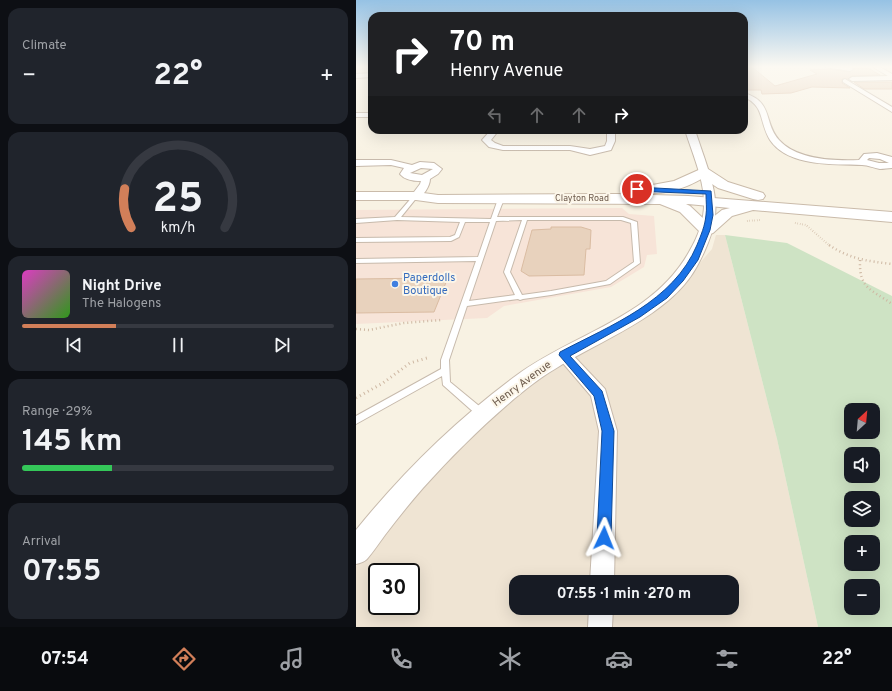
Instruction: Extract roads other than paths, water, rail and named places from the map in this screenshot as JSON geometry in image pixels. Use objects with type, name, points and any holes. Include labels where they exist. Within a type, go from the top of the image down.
[{"type":"main road","points":[[648,194],[683,184],[702,172],[760,207]]},
{"type":"main road","name":"Clayton Road","points":[[416,196],[448,191],[648,194],[709,197],[760,207],[892,217]]},
{"type":"main road","points":[[648,194],[685,209],[706,230],[727,213],[760,207]]},
{"type":"main road","name":"Clayton Road","points":[[356,196],[416,196],[438,199],[501,199],[648,194]]},
{"type":"main road","name":"Clayton Road","points":[[760,207],[892,205]]},
{"type":"street","points":[[754,96],[760,97],[760,105],[775,141],[786,150],[781,154],[786,158],[798,160],[808,158],[828,162],[863,162],[879,166],[892,165]]},
{"type":"street","points":[[869,96],[892,110]]},
{"type":"street","points":[[356,115],[368,115]]},
{"type":"street","points":[[491,134],[486,140],[492,145],[503,148],[573,148],[590,152],[608,148],[611,141],[611,134]]},
{"type":"street","points":[[691,134],[709,197]]},
{"type":"street","points":[[863,162],[865,157],[871,155],[884,157],[892,161]]},
{"type":"street","points":[[356,163],[392,162],[402,164],[410,168]]},
{"type":"street","points":[[425,165],[436,167],[437,171],[426,177],[415,178],[407,176],[405,172],[410,168],[425,165]]},
{"type":"street","points":[[416,196],[425,184],[426,177]]},
{"type":"street","name":"Henry Avenue","points":[[356,551],[384,514],[428,464],[481,413],[526,378],[564,355],[637,315],[664,296],[680,279],[694,260],[706,230],[709,197]]},
{"type":"street","points":[[564,355],[599,394],[608,431],[602,575]]},
{"type":"street","points":[[600,627],[601,615]]},
{"type":"lane","points":[[398,218],[416,196]]},
{"type":"lane","points":[[481,413],[446,383],[445,360],[501,199]]},
{"type":"lane","points":[[356,221],[398,218],[463,220],[525,218],[621,218],[634,222],[637,263],[608,283],[520,298],[464,304]]},
{"type":"lane","points":[[520,298],[507,272],[525,218]]},
{"type":"lane","points":[[356,240],[451,239],[457,236],[463,220]]},
{"type":"lane","points":[[356,261],[480,259]]},
{"type":"lane","points":[[356,420],[446,370]]},
{"type":"place","name":"Paperdolls Boutique","points":[[395,284]]}]
